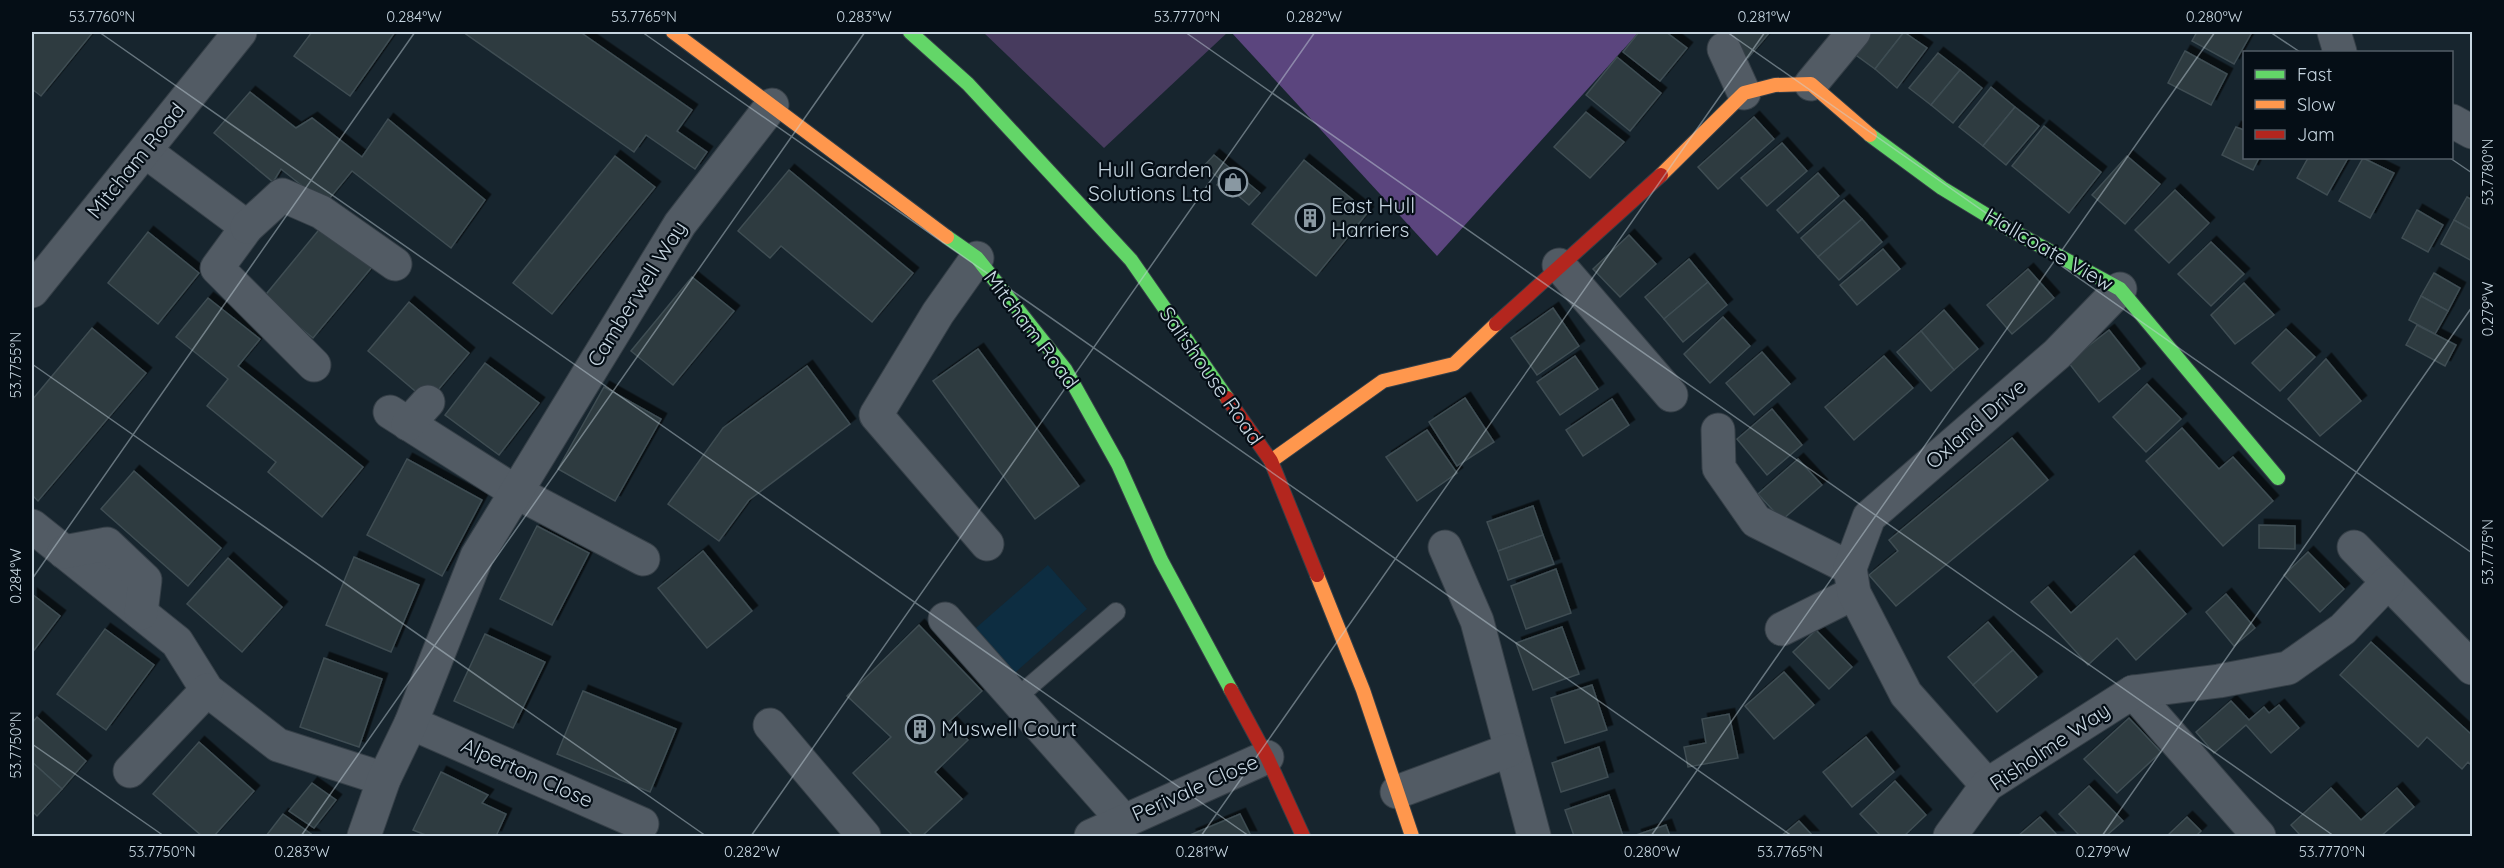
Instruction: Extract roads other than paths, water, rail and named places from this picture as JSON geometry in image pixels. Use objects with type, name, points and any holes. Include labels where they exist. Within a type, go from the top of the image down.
[{"type":"street","name":"Mitcham Road","points":[[32,291],[240,32]]},
{"type":"street","name":"Mitcham Road","points":[[674,32],[919,217],[977,258],[1065,369],[1118,464],[1161,560],[1267,757],[1303,837]]},
{"type":"street","name":"Saltshouse Road","points":[[910,32],[968,84],[1131,260],[1271,461],[1363,690],[1412,837]]},
{"type":"street","points":[[1271,461],[1383,381],[1454,364],[1527,293],[1655,181],[1744,93],[1775,85],[1811,84],[1854,32]]},
{"type":"street","points":[[2334,32],[2340,51]]},
{"type":"street","points":[[1724,49],[1744,93]]},
{"type":"street","name":"Hallcoate View","points":[[1811,84],[1871,136],[1942,188],[2011,230],[2120,290],[2278,478]]},
{"type":"street","name":"Camberwell Way","points":[[364,837],[384,779],[411,723],[477,556],[680,224],[772,105]]},
{"type":"street","points":[[2453,122],[2472,132]]},
{"type":"street","points":[[145,151],[247,227]]},
{"type":"street","points":[[314,365],[217,268],[247,227],[282,195],[321,212],[395,264]]},
{"type":"street","points":[[977,258],[938,314],[876,415],[987,544]]},
{"type":"street","points":[[1559,265],[1671,395]]},
{"type":"street","name":"Oxland Drive","points":[[1852,580],[1869,517],[2057,354],[2120,290]]},
{"type":"street","points":[[408,413],[516,492],[643,559]]},
{"type":"street","points":[[1718,430],[1719,468],[1756,521],[1852,580],[1905,694],[1987,785]]},
{"type":"street","points":[[32,526],[177,642],[207,690],[278,745],[384,779]]},
{"type":"street","points":[[1445,547],[1477,621],[1534,837]]},
{"type":"street","points":[[2354,547],[2472,668]]},
{"type":"street","points":[[1782,629],[1852,580]]},
{"type":"street","name":"Risholme Way","points":[[1950,837],[1987,785],[2133,692],[2219,681],[2288,668],[2343,629],[2388,582]]},
{"type":"street","points":[[945,619],[1123,820]]},
{"type":"street","points":[[130,771],[207,690]]},
{"type":"street","name":"Risholme Way","points":[[2133,692],[2259,837]]},
{"type":"street","name":"Alperton Close","points":[[411,723],[642,824]]},
{"type":"street","points":[[770,725],[864,837]]},
{"type":"street","points":[[1398,792],[1510,750]]},
{"type":"street","name":"Perivale Close","points":[[1091,837],[1123,820],[1267,757]]},
{"type":"lane","points":[[1015,699],[1116,612]]},
{"type":"place","name":"Hull Garden Solutions Ltd","points":[[1233,182]]},
{"type":"place","name":"East Hull Harriers","points":[[1310,218]]},
{"type":"place","name":"Muswell Court","points":[[920,729]]}]
